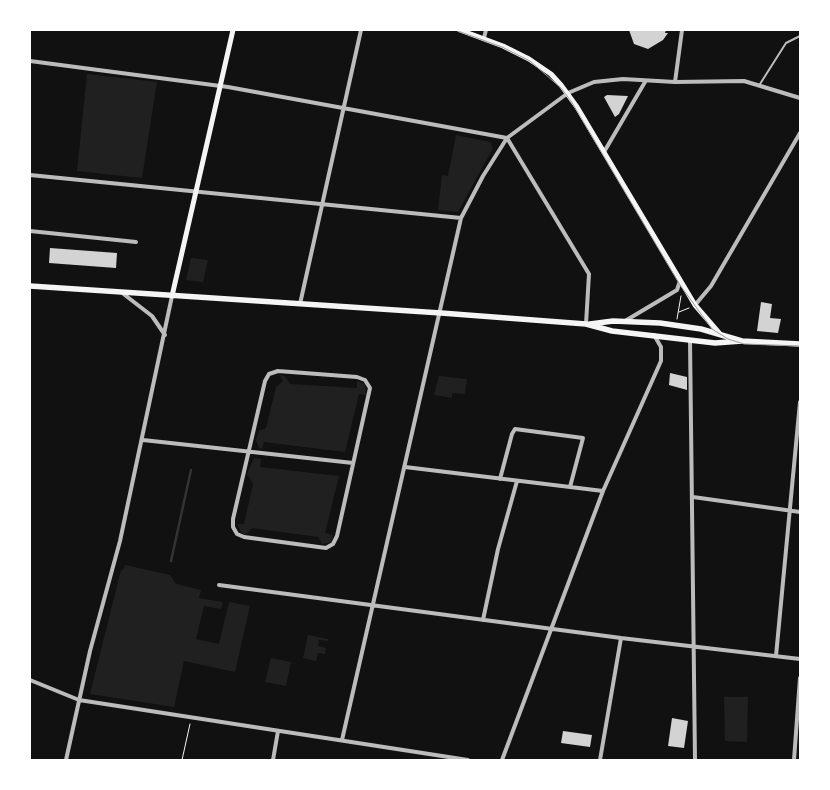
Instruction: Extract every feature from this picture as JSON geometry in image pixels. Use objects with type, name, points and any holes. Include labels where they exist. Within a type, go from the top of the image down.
[{"type":"main road","points":[[172,296],[233,30]]},
{"type":"main road","points":[[460,30],[484,38],[538,64],[568,93],[695,305],[720,334]]},
{"type":"main road","points":[[30,286],[586,324],[625,321],[684,326],[742,341]]},
{"type":"main road","points":[[586,324],[612,331],[715,342],[742,341],[800,344]]},
{"type":"street","points":[[300,304],[323,204],[342,107],[361,30]]},
{"type":"street","points":[[484,38],[486,30]]},
{"type":"street","points":[[675,82],[682,30]]},
{"type":"street","points":[[30,61],[221,87],[342,107],[507,138],[589,274],[586,324]]},
{"type":"street","points":[[342,740],[375,605],[461,218],[483,176],[507,138],[568,93],[594,82],[622,79],[645,82],[736,81],[760,84],[800,98]]},
{"type":"street","points":[[604,152],[645,82]]},
{"type":"street","points":[[695,305],[711,286],[800,133]]},
{"type":"street","points":[[30,175],[461,218]]},
{"type":"street","points":[[30,231],[136,242]]},
{"type":"street","points":[[625,321],[677,290],[680,281]]},
{"type":"street","points":[[121,292],[152,316],[164,336]]},
{"type":"street","points":[[66,760],[90,651],[118,548],[143,440],[172,296]]},
{"type":"street","points":[[502,760],[603,491],[661,361],[661,347],[654,334]]},
{"type":"street","points":[[690,338],[695,760]]},
{"type":"street","points":[[271,372],[357,377],[368,382],[370,393],[353,463],[335,541],[330,547],[321,548],[244,538],[237,534],[233,527],[233,519],[265,381],[271,372]]},
{"type":"street","points":[[776,656],[800,402]]},
{"type":"street","points":[[500,479],[515,429],[583,438],[570,487]]},
{"type":"street","points":[[143,440],[353,463]]},
{"type":"street","points":[[406,467],[603,491]]},
{"type":"street","points":[[483,620],[498,549],[517,481]]},
{"type":"street","points":[[693,498],[800,512]]},
{"type":"street","points":[[219,585],[621,638],[800,658]]},
{"type":"street","points":[[600,760],[621,638]]},
{"type":"street","points":[[794,760],[800,678]]},
{"type":"street","points":[[30,680],[79,700],[468,760]]},
{"type":"street","points":[[273,760],[278,731]]},
{"type":"lane","points":[[760,84],[786,44],[800,36]]},
{"type":"lane","points":[[720,334],[728,342]]},
{"type":"path","points":[[680,281],[682,290],[678,312],[695,305]]},
{"type":"path","points":[[182,760],[192,718]]},
{"type":"shaded area","points":[[87,74],[157,82],[142,178],[77,171]]},
{"type":"shaded area","points":[[456,135],[490,142],[493,148],[458,212],[438,210],[442,175],[448,176]]},
{"type":"shaded area","points":[[191,258],[208,260],[203,282],[186,280]]},
{"type":"shaded area","points":[[279,375],[285,376],[290,384],[357,388],[357,381],[365,384],[366,395],[359,394],[345,452],[264,442],[262,449],[259,448],[256,440],[259,431],[266,428],[276,387],[283,381]]},
{"type":"shaded area","points":[[439,376],[467,379],[465,394],[452,393],[452,398],[434,395]]},
{"type":"shaded area","points":[[254,458],[261,459],[260,467],[339,476],[325,533],[333,535],[331,542],[322,544],[318,537],[252,528],[245,535],[241,532],[237,524],[244,524],[253,484],[247,474]]},
{"type":"shaded area","points":[[125,565],[170,575],[176,584],[201,590],[199,598],[223,602],[221,609],[204,606],[196,639],[219,644],[229,602],[250,606],[235,672],[184,661],[174,707],[90,694],[121,570],[123,570]]},
{"type":"shaded area","points":[[308,635],[328,639],[328,641],[319,640],[318,646],[326,648],[325,654],[318,653],[316,661],[303,658]]},
{"type":"shaded area","points":[[271,658],[291,662],[286,686],[265,682]]},
{"type":"shaded area","points":[[724,697],[748,697],[747,742],[725,741]]},
{"type":"building","points":[[629,30],[666,30],[665,33],[668,33],[663,40],[648,49],[634,44]]},
{"type":"building","points":[[607,95],[628,96],[619,114],[615,117],[604,97]]},
{"type":"building","points":[[50,248],[117,253],[116,268],[49,263]]},
{"type":"building","points":[[761,302],[772,304],[770,318],[781,319],[778,333],[757,331]]},
{"type":"building","points":[[670,373],[687,377],[687,390],[669,385]]},
{"type":"building","points":[[672,718],[688,721],[684,748],[668,746]]},
{"type":"building","points":[[563,731],[592,735],[590,747],[561,743]]},
{"type":"waterway","points":[[171,561],[191,470]]},
{"type":"tram line","points":[[455,30],[502,47],[530,61],[561,88],[571,101],[680,285],[712,329],[728,339],[744,344],[800,346]]}]
